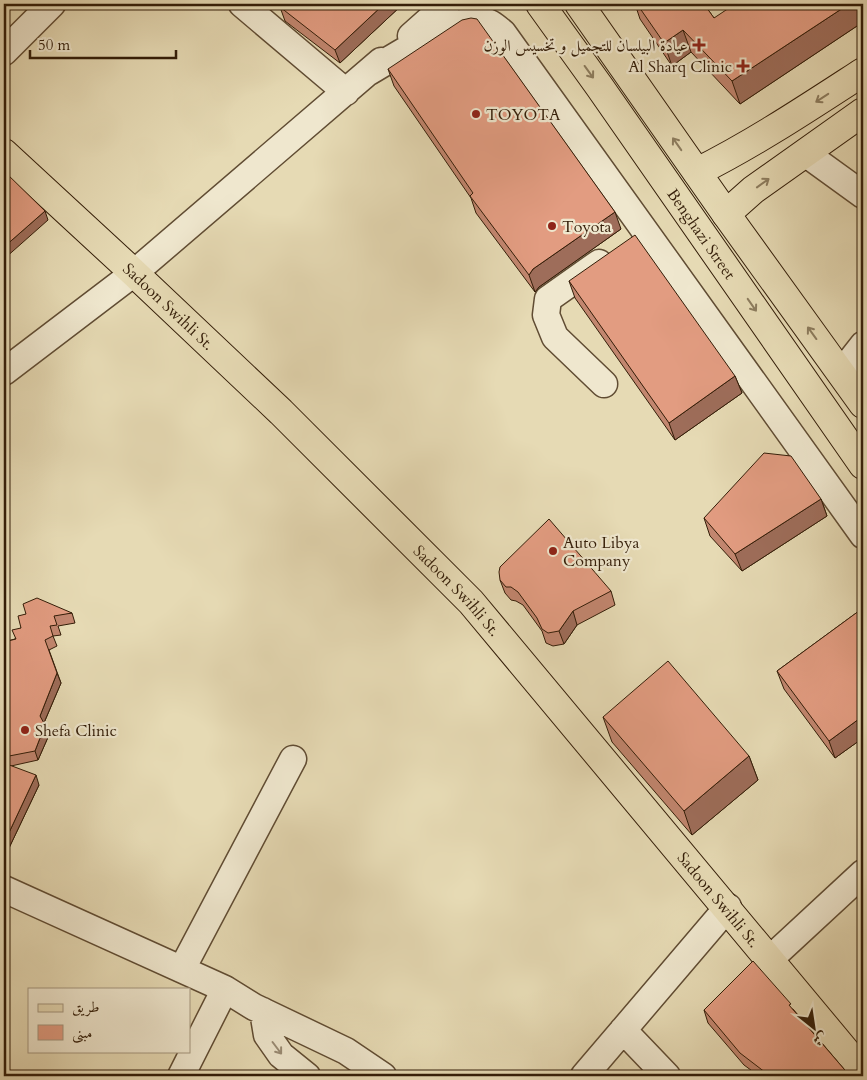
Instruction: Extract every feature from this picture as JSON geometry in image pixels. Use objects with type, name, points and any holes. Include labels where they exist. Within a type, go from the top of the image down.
[{"type":"main road","name":"Benghazi Street","points":[[579,4],[696,172],[863,404]]},
{"type":"main road","name":"Benghazi Street","points":[[540,9],[863,465]]},
{"type":"main road","points":[[696,172],[767,133],[863,72]]},
{"type":"main road","points":[[726,214],[753,190],[863,112]]},
{"type":"main road","points":[[767,133],[797,158]]},
{"type":"main road","name":"Sadoon Swihli St.","points":[[4,153],[281,412],[471,602],[728,907],[863,1072]]},
{"type":"street","points":[[4,52],[52,4]]},
{"type":"street","points":[[242,4],[346,92]]},
{"type":"street","points":[[4,372],[134,273],[447,4]]},
{"type":"street","points":[[427,23],[460,4]]},
{"type":"street","points":[[367,72],[432,36],[458,25],[477,20],[487,21],[503,33],[632,241],[863,535]]},
{"type":"street","points":[[797,158],[863,195]]},
{"type":"street","points":[[604,384],[555,337],[546,315],[548,299],[632,241]]},
{"type":"street","points":[[841,372],[863,345]]},
{"type":"street","points":[[182,969],[293,759]]},
{"type":"street","points":[[770,959],[863,873]]},
{"type":"street","points":[[4,889],[225,989],[264,1011],[346,1051],[383,1076]]},
{"type":"street","points":[[584,1076],[728,907]]},
{"type":"street","points":[[181,1076],[225,989]]},
{"type":"street","points":[[264,1011],[267,1035],[281,1055],[306,1076]]},
{"type":"street","points":[[623,1030],[667,1076]]},
{"type":"building","points":[[284,4],[384,4],[335,50],[280,7]]},
{"type":"building","points":[[637,4],[704,4],[714,18],[735,4],[849,4],[732,81],[683,30],[664,43]]},
{"type":"building","points":[[477,19],[615,212],[533,269],[529,275],[470,196],[473,193],[388,69],[462,20]]},
{"type":"building","points":[[4,171],[45,211],[4,247]]},
{"type":"building","points":[[635,235],[735,376],[669,423],[569,281]]},
{"type":"building","points":[[764,453],[791,456],[821,499],[735,554],[704,518]]},
{"type":"building","points":[[549,519],[611,591],[573,611],[559,631],[548,633],[542,629],[537,618],[518,592],[511,587],[506,587],[500,580],[499,572],[500,567]]},
{"type":"building","points":[[37,598],[72,613],[54,616],[57,625],[50,626],[53,636],[45,640],[57,673],[40,716],[45,725],[35,751],[4,757],[4,642],[16,639],[12,630],[21,628],[18,616],[26,614],[23,604]]},
{"type":"building","points":[[863,608],[863,716],[829,741],[777,671]]},
{"type":"building","points":[[668,661],[749,756],[684,811],[603,717]]},
{"type":"building","points":[[4,763],[36,775],[6,839],[4,838]]},
{"type":"building","points":[[753,961],[850,1076],[770,1076],[740,1053],[704,1010]]},
{"type":"place","name":"عيادة البيلسان للتجميل و تخسيس الوزن","points":[[699,45]]},
{"type":"place","name":"Al Sharq Clinic","points":[[743,66]]},
{"type":"place","name":"TOYOTA","points":[[476,114]]},
{"type":"place","name":"Toyota","points":[[552,226]]},
{"type":"place","name":"Auto Libya Company","points":[[553,551]]},
{"type":"place","name":"Shefa Clinic","points":[[25,730]]}]
